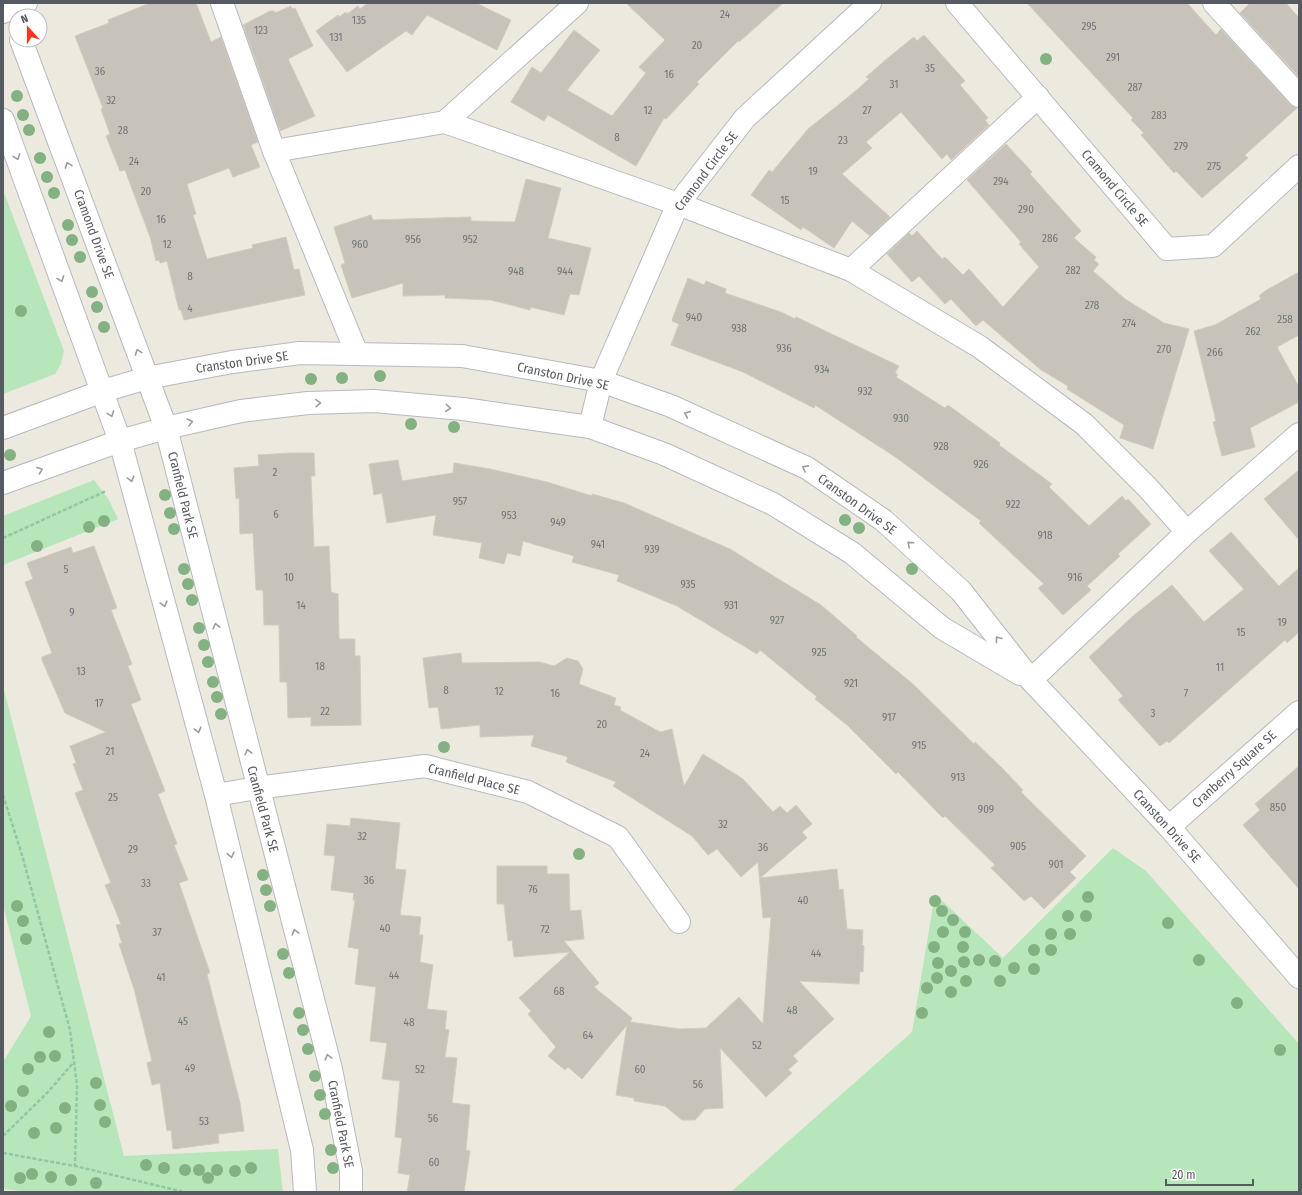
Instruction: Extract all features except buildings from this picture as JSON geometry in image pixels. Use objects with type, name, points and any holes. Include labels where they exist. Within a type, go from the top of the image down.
[{"type":"street","points":[[222,3],[274,151],[357,354]]},
{"type":"street","points":[[445,122],[577,3]]},
{"type":"street","name":"Cramond Circle SE","points":[[590,427],[601,382],[678,204],[745,118],[870,3]]},
{"type":"street","name":"Cramond Circle SE","points":[[957,3],[1167,249],[1213,246],[1299,166]]},
{"type":"street","points":[[1214,3],[1299,96]]},
{"type":"street","name":"Cramond Drive SE","points":[[24,48],[166,428]]},
{"type":"street","points":[[851,270],[1038,97]]},
{"type":"street","points":[[3,120],[120,441],[216,795],[302,1150],[305,1192]]},
{"type":"street","points":[[274,151],[445,122],[678,204],[851,270],[980,347],[1084,424],[1148,488],[1187,532]]},
{"type":"street","name":"Cranston Drive SE","points":[[3,428],[103,391],[147,378],[217,364],[300,353],[462,356],[601,382],[671,406],[807,468],[883,520],[961,591],[1031,680],[1169,827],[1299,977]]},
{"type":"street","name":"Cranston Drive SE","points":[[3,483],[120,441],[166,428],[241,411],[308,403],[374,401],[463,409],[590,427],[664,454],[773,504],[852,553],[942,628],[1031,680]]},
{"type":"street","name":"Cranfield Park SE","points":[[166,428],[257,788],[331,1069],[351,1171],[351,1192]]},
{"type":"street","points":[[1031,680],[1187,532],[1299,434]]},
{"type":"street","name":"Cranberry Square SE","points":[[1169,827],[1299,712]]},
{"type":"street","name":"Cranfield Place SE","points":[[216,795],[257,788],[425,766],[528,792],[618,837],[679,922]]},
{"type":"path","points":[[3,538],[106,491]]},
{"type":"path","points":[[3,795],[22,855],[70,1030],[77,1085],[75,1166]]},
{"type":"path","points":[[3,1136],[47,1093],[74,1062]]},
{"type":"path","points":[[3,1153],[75,1166],[184,1192]]},
{"type":"green space","points":[[3,190],[64,351],[61,364],[55,374],[3,394]]},
{"type":"green space","points":[[94,480],[109,500],[118,519],[3,565],[3,516]]},
{"type":"green space","points":[[3,686],[124,1156],[278,1149],[283,1192],[31,1192],[3,1189],[3,1062],[31,1016],[3,905]]},
{"type":"green space","points":[[1113,848],[1146,871],[1299,1044],[1299,1192],[731,1192],[912,1032],[935,894],[1003,958]]}]
